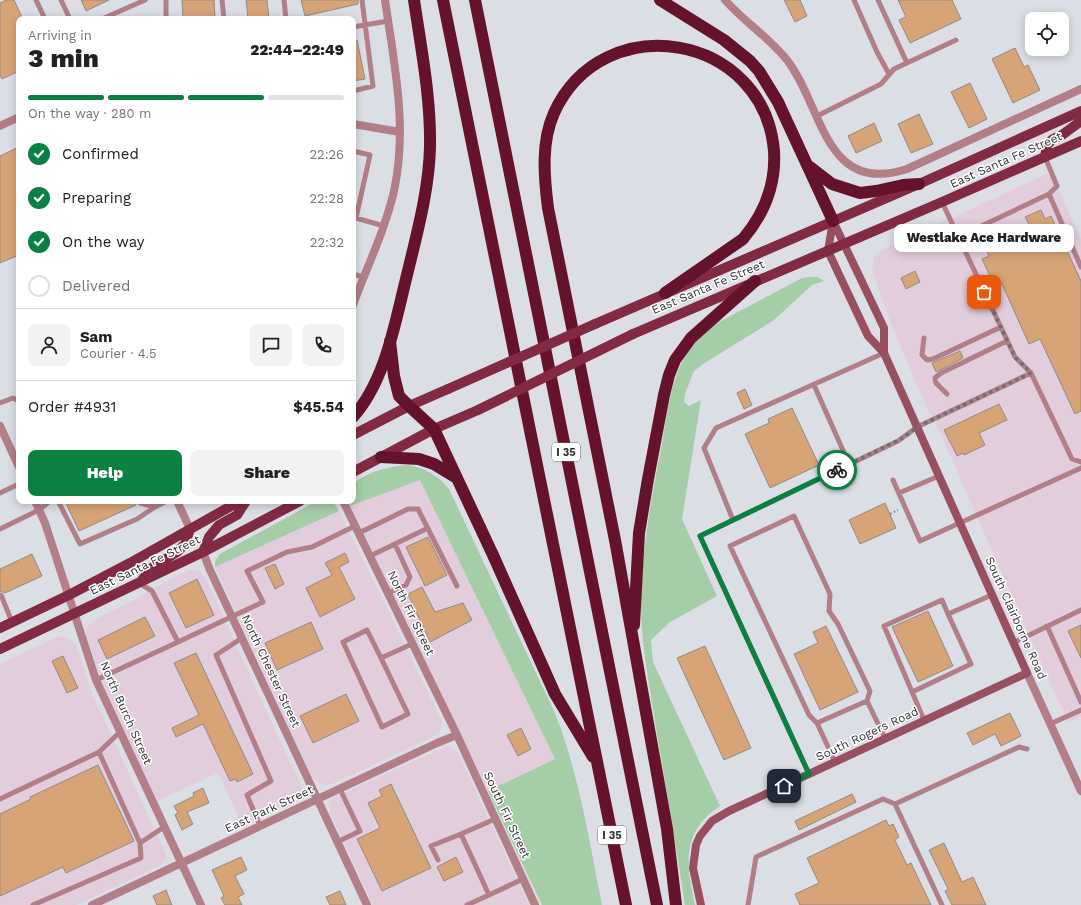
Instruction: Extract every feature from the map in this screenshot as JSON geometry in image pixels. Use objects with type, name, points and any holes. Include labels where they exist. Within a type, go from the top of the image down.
[{"type":"highway","points":[[356,414],[374,387],[390,341],[422,212],[429,171],[429,111],[414,0]]},
{"type":"highway","name":"I 35","points":[[443,0],[626,905]]},
{"type":"highway","name":"I 35","points":[[475,0],[657,905]]},
{"type":"highway","points":[[660,0],[724,40],[750,61],[768,84],[778,102],[809,166],[833,221]]},
{"type":"highway","points":[[665,293],[742,239],[751,229],[760,216],[767,200],[774,171],[774,157],[770,126],[764,111],[746,84],[734,73],[708,56],[694,51],[679,47],[650,46],[633,48],[606,59],[582,75],[572,86],[563,97],[554,113],[546,142],[544,166],[548,208],[615,540],[667,829],[676,905]]},
{"type":"highway","points":[[809,166],[832,184],[860,193],[903,185],[919,184]]},
{"type":"highway","points":[[632,639],[636,615],[639,533],[669,375],[675,360],[691,338],[755,281]]},
{"type":"highway","points":[[390,341],[396,387],[399,396],[434,429],[555,694],[597,765]]},
{"type":"highway","points":[[381,457],[419,459],[434,464],[457,478]]},
{"type":"main road","name":"East Santa Fe Street","points":[[356,433],[409,406],[665,293],[919,184],[1081,111]]},
{"type":"main road","points":[[1045,157],[1047,145],[1053,139],[1062,135],[1081,121]]},
{"type":"main road","name":"East Santa Fe Street","points":[[356,470],[434,429],[478,410],[632,334],[1081,141]]},
{"type":"main road","points":[[833,221],[884,328],[884,354]]},
{"type":"main road","points":[[833,221],[828,251],[868,336],[884,354]]},
{"type":"main road","name":"South Clairborne Road","points":[[884,354],[1027,673]]},
{"type":"main road","name":"East Santa Fe Street","points":[[0,628],[69,595],[235,504]]},
{"type":"main road","points":[[203,552],[209,537],[219,525],[237,515],[244,504]]},
{"type":"main road","name":"East Santa Fe Street","points":[[0,649],[203,552],[294,504]]},
{"type":"main road","points":[[140,583],[153,567],[177,552],[185,544],[190,529]]},
{"type":"main road","name":"South Rogers Road","points":[[701,905],[693,868],[696,846],[700,836],[712,821],[729,811],[1027,673]]},
{"type":"street","points":[[356,297],[384,226],[394,189],[397,170],[400,132],[399,100],[385,0]]},
{"type":"street","points":[[725,0],[743,19],[768,39],[787,60],[802,84],[830,144],[850,166],[870,174],[894,173],[907,169],[1081,89]]},
{"type":"street","points":[[0,126],[16,118]]},
{"type":"street","points":[[356,125],[400,132]]},
{"type":"street","points":[[0,426],[16,461]]},
{"type":"street","name":"North Burch Street","points":[[36,504],[46,523],[96,680],[201,905]]},
{"type":"street","points":[[178,504],[190,529]]},
{"type":"street","name":"North Fir Street","points":[[344,504],[457,735]]},
{"type":"street","name":"North Chester Street","points":[[203,552],[367,905]]},
{"type":"street","name":"South Clairborne Road","points":[[1027,673],[1081,790]]},
{"type":"street","name":"East Park Street","points":[[92,905],[457,735]]},
{"type":"street","name":"South Fir Street","points":[[457,735],[535,905]]},
{"type":"lane","points":[[36,0],[44,16]]},
{"type":"lane","points":[[61,0],[69,16]]},
{"type":"lane","points":[[109,16],[145,0]]},
{"type":"lane","points":[[166,0],[166,16]]},
{"type":"lane","points":[[222,0],[224,16]]},
{"type":"lane","points":[[284,0],[286,16]]},
{"type":"lane","points":[[356,90],[373,86],[362,0]]},
{"type":"lane","points":[[854,0],[877,52],[890,74]]},
{"type":"lane","points":[[878,0],[907,63]]},
{"type":"lane","points":[[356,26],[388,21]]},
{"type":"lane","points":[[817,116],[881,84],[894,69],[956,40]]},
{"type":"lane","points":[[356,151],[370,155],[356,210]]},
{"type":"lane","points":[[958,237],[1049,194],[1057,186],[1045,157]]},
{"type":"lane","points":[[1049,194],[1081,267]]},
{"type":"lane","points":[[942,202],[1015,357],[1031,373],[1072,459],[1081,464]]},
{"type":"lane","points":[[356,219],[384,226]]},
{"type":"lane","points":[[356,275],[363,278]]},
{"type":"lane","points":[[924,338],[922,356],[927,360],[933,359],[1001,327]]},
{"type":"lane","points":[[947,394],[936,383],[935,378],[941,373],[1007,341]]},
{"type":"lane","points":[[733,520],[704,448],[716,428],[884,354]]},
{"type":"lane","points":[[809,774],[700,536],[903,438],[917,427],[1031,373]]},
{"type":"lane","points":[[814,384],[849,464]]},
{"type":"lane","points":[[0,403],[13,398],[16,400]]},
{"type":"lane","points":[[893,480],[920,540],[1081,464]]},
{"type":"lane","points":[[899,493],[939,476]]},
{"type":"lane","points":[[0,493],[16,485]]},
{"type":"lane","points":[[0,529],[39,510],[46,504]]},
{"type":"lane","points":[[60,504],[80,544],[137,519],[161,504]]},
{"type":"lane","points":[[144,504],[155,507]]},
{"type":"lane","points":[[96,680],[263,602],[248,571],[287,552],[312,547],[408,509],[418,509],[458,586]]},
{"type":"lane","points":[[835,762],[817,723],[809,715],[774,637],[730,546],[794,516],[830,594],[829,612],[838,624],[870,691],[867,701],[885,738]]},
{"type":"lane","points":[[370,556],[428,528]]},
{"type":"lane","points":[[388,593],[406,585],[410,577],[395,544]]},
{"type":"lane","points":[[140,583],[152,591],[178,642]]},
{"type":"lane","points":[[948,614],[992,594]]},
{"type":"lane","points":[[0,595],[12,622]]},
{"type":"lane","points":[[912,692],[971,664],[942,600],[884,626],[912,692],[924,720]]},
{"type":"lane","points":[[1013,643],[1081,610]]},
{"type":"lane","points":[[1047,626],[1081,702]]},
{"type":"lane","points":[[367,630],[381,658],[408,714],[382,727],[343,642],[367,630]]},
{"type":"lane","points":[[242,638],[216,655],[271,781],[247,795],[260,826]]},
{"type":"lane","points":[[381,658],[412,644]]},
{"type":"lane","points":[[817,723],[867,701]]},
{"type":"lane","points":[[1050,724],[1081,710]]},
{"type":"lane","points":[[0,799],[99,752],[120,732]]},
{"type":"lane","points":[[895,804],[1019,747],[1026,749]]},
{"type":"lane","points":[[33,905],[141,858],[140,843],[99,752]]},
{"type":"lane","points":[[337,842],[360,831],[340,789]]},
{"type":"lane","points":[[748,905],[756,858],[883,799],[895,804],[942,905]]},
{"type":"lane","points":[[438,860],[431,846],[495,819]]},
{"type":"lane","points":[[140,843],[164,827]]},
{"type":"lane","points":[[461,834],[489,895]]},
{"type":"lane","points":[[467,905],[523,879]]},
{"type":"shaded area","points":[[1051,172],[1081,239],[1081,716],[1068,723],[934,419],[927,408],[901,348],[885,308],[872,269],[874,257],[878,252]]},
{"type":"shaded area","points":[[420,479],[555,759],[488,791],[350,506]]},
{"type":"shaded area","points":[[339,511],[441,719],[442,724],[440,731],[435,736],[332,784],[326,785],[317,782],[311,775],[215,567]]},
{"type":"shaded area","points":[[188,571],[199,571],[205,577],[302,791],[296,801],[243,826],[218,773],[157,801],[107,693],[86,635],[88,626],[94,620],[130,602],[159,585]]},
{"type":"shaded area","points":[[62,636],[68,638],[77,647],[89,686],[167,857],[161,865],[76,905],[0,905],[0,664]]},
{"type":"shaded area","points":[[447,746],[456,750],[459,755],[529,905],[373,905],[330,813],[329,805],[331,800]]},
{"type":"green space","points":[[817,277],[824,281],[812,285],[774,320],[694,371],[685,394],[684,402],[689,406],[701,400],[682,519],[717,596],[670,622],[651,640],[653,662],[720,806],[703,820],[695,832],[691,842],[689,852],[689,874],[695,905],[685,905],[647,669],[641,610],[641,589],[647,527],[668,408],[676,376],[683,361],[703,334],[719,322],[802,278]]},
{"type":"green space","points":[[410,465],[422,469],[441,480],[449,489],[554,711],[563,734],[577,782],[602,905],[542,905],[488,791],[555,759],[420,480],[356,504],[356,482],[380,470]]},
{"type":"green space","points":[[312,504],[335,504],[339,511],[215,567],[215,561],[220,554]]},
{"type":"building","points":[[6,0],[14,0],[22,16],[16,16],[16,72],[2,79],[0,75],[0,3]]},
{"type":"building","points":[[81,0],[109,0],[86,11]]},
{"type":"building","points":[[182,0],[214,0],[215,16],[183,16]]},
{"type":"building","points":[[246,0],[267,0],[269,16],[248,16]]},
{"type":"building","points":[[301,0],[358,0],[358,4],[305,16]]},
{"type":"building","points":[[784,0],[800,0],[807,16],[795,22]]},
{"type":"building","points":[[898,0],[952,0],[961,19],[910,43],[899,20],[906,17]]},
{"type":"building","points":[[356,40],[365,79],[356,80]]},
{"type":"building","points":[[1015,48],[1024,67],[1028,65],[1040,90],[1013,103],[992,59]]},
{"type":"building","points":[[970,83],[987,119],[969,128],[951,92]]},
{"type":"building","points":[[919,114],[933,144],[911,153],[898,124]]},
{"type":"building","points":[[874,123],[882,141],[856,153],[848,136]]},
{"type":"building","points":[[16,148],[16,256],[0,263],[0,156]]},
{"type":"building","points":[[1041,210],[1045,219],[1051,216],[1081,281],[1081,411],[1075,414],[1040,339],[1029,344],[1002,284],[995,287],[982,259],[989,256],[985,247],[1030,226],[1025,217]]},
{"type":"building","points":[[915,271],[920,282],[906,289],[901,278]]},
{"type":"building","points":[[960,351],[963,358],[936,372],[932,363]]},
{"type":"building","points":[[745,389],[752,405],[744,409],[737,393]]},
{"type":"building","points":[[999,404],[1007,420],[979,433],[985,445],[964,455],[963,453],[957,456],[944,430]]},
{"type":"building","points":[[792,408],[819,465],[770,488],[745,434],[769,423],[768,419]]},
{"type":"building","points":[[885,503],[896,528],[860,544],[849,520]]},
{"type":"building","points":[[66,504],[136,504],[136,505],[79,531]]},
{"type":"building","points":[[428,537],[447,575],[425,586],[406,547]]},
{"type":"building","points":[[345,553],[349,562],[339,567],[355,599],[320,617],[306,588],[332,575],[325,563]]},
{"type":"building","points":[[32,554],[42,576],[5,593],[0,591],[0,569]]},
{"type":"building","points":[[275,564],[284,584],[275,589],[265,568]]},
{"type":"building","points":[[197,579],[214,615],[186,628],[169,593]]},
{"type":"building","points":[[422,587],[435,612],[463,603],[472,620],[430,642],[408,594]]},
{"type":"building","points":[[928,611],[953,666],[918,682],[892,627]]},
{"type":"building","points":[[145,617],[155,636],[107,659],[98,640]]},
{"type":"building","points":[[311,622],[323,649],[277,670],[265,643]]},
{"type":"building","points":[[1081,625],[1081,658],[1068,631]]},
{"type":"building","points":[[826,626],[858,692],[820,710],[794,654],[818,643],[813,632]]},
{"type":"building","points":[[705,646],[751,748],[724,760],[677,658]]},
{"type":"building","points":[[196,653],[253,774],[237,782],[236,779],[230,781],[203,724],[176,737],[172,728],[199,715],[174,663]]},
{"type":"building","points":[[63,656],[78,688],[67,693],[52,661]]},
{"type":"building","points":[[346,694],[359,721],[313,743],[300,716]]},
{"type":"building","points":[[1010,713],[1021,736],[1001,746],[995,734],[973,745],[967,733]]},
{"type":"building","points":[[521,728],[531,749],[518,756],[507,735]]},
{"type":"building","points":[[98,765],[134,841],[66,873],[63,867],[0,896],[0,814],[31,799],[30,797]]},
{"type":"building","points":[[391,784],[431,868],[382,891],[357,839],[380,828],[368,803],[382,796],[379,790]]},
{"type":"building","points":[[203,788],[209,803],[187,812],[193,824],[182,830],[175,815],[178,813],[174,806],[194,796],[193,793]]},
{"type":"building","points":[[852,794],[856,802],[799,830],[795,821]]},
{"type":"building","points":[[886,820],[889,826],[893,824],[899,837],[895,840],[907,865],[911,863],[931,905],[800,905],[795,894],[819,883],[807,858]]},
{"type":"building","points":[[944,843],[962,882],[973,877],[986,905],[952,905],[945,891],[948,889],[929,850]]},
{"type":"building","points":[[241,857],[247,870],[235,876],[244,894],[238,897],[242,905],[225,905],[221,898],[224,896],[212,870]]},
{"type":"building","points":[[456,857],[463,872],[444,881],[437,867]]},
{"type":"building","points":[[166,890],[172,905],[157,905],[153,896]]},
{"type":"building","points":[[340,891],[346,905],[330,905],[326,897]]},
{"type":"way so far","points":[[837,470],[903,438],[917,427],[1031,373],[1015,357],[984,292]]},
{"type":"place","name":"Westlake Ace Hardware","points":[[984,292]]},
{"type":"route","points":[[784,786],[809,774],[700,536],[837,470]]}]
